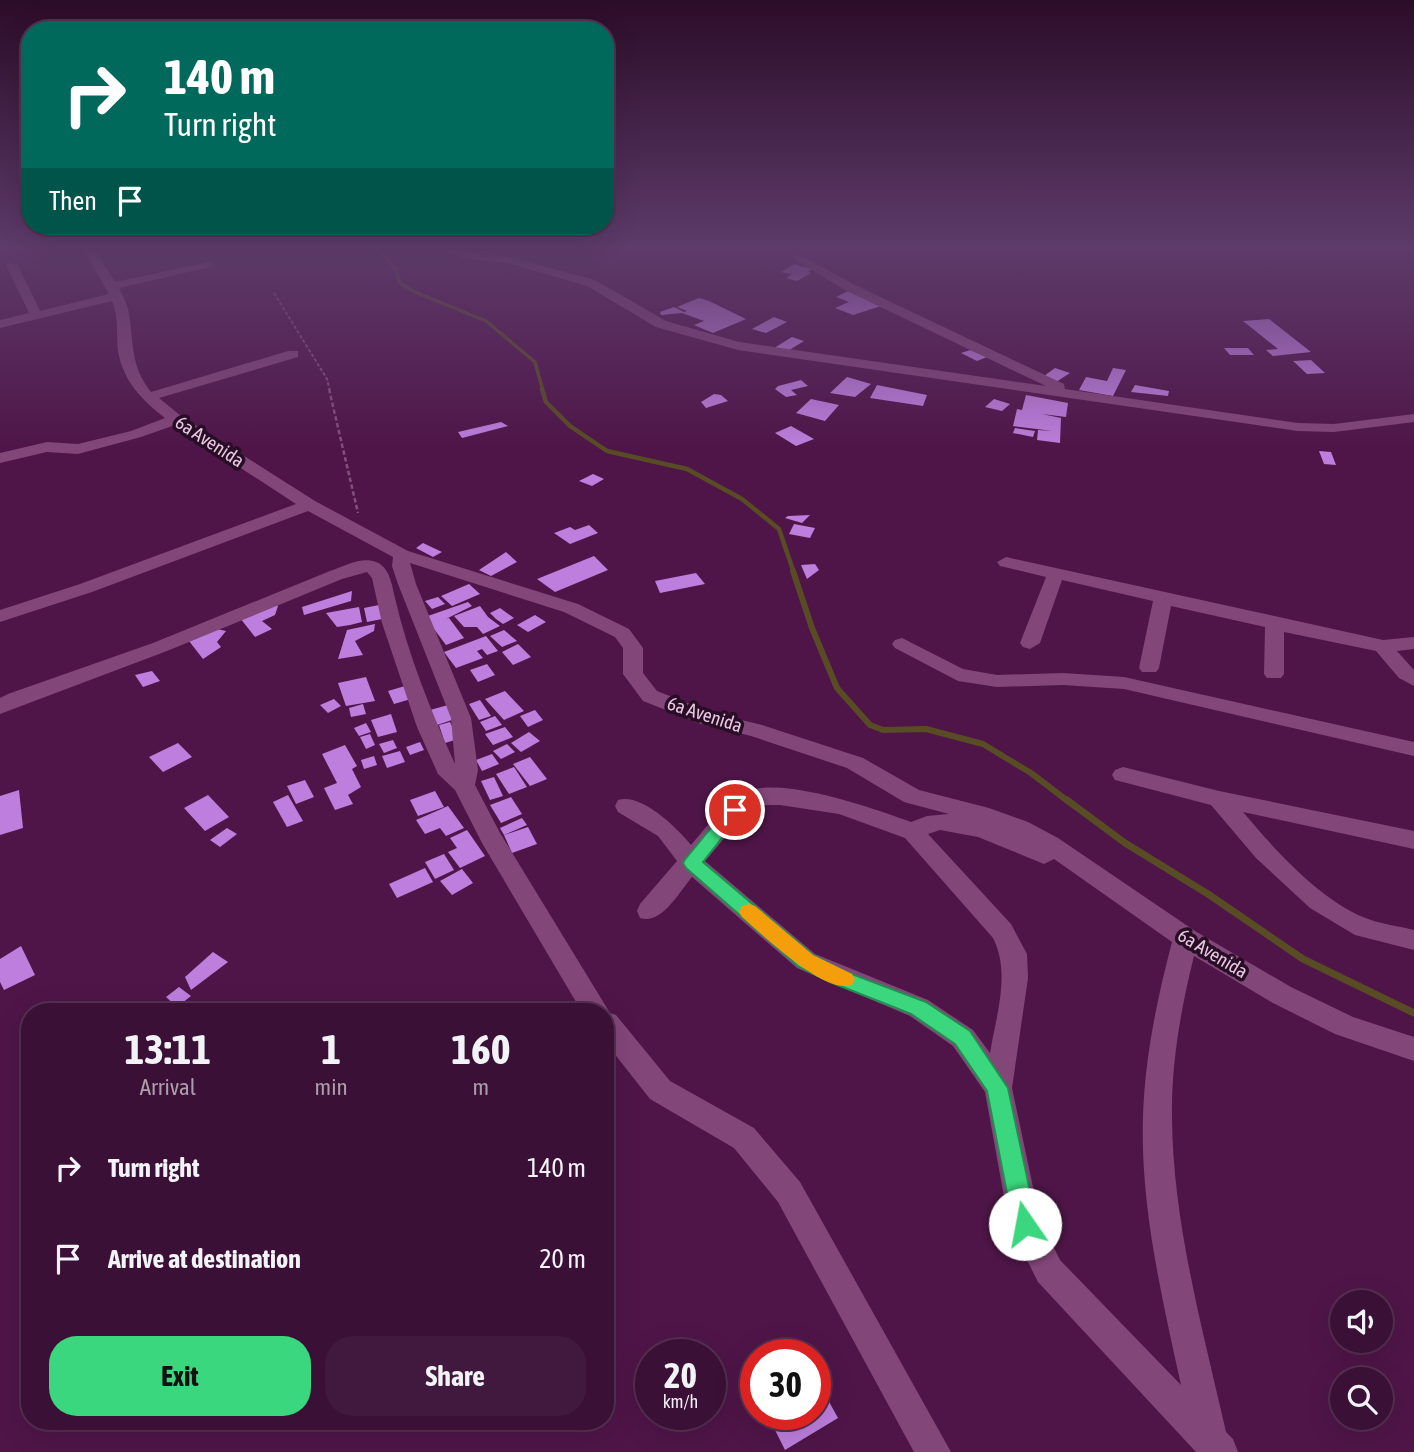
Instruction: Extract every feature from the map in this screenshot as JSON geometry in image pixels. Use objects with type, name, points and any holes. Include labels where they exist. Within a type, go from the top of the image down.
[{"type":"street","points":[[0,324],[43,313]]},
{"type":"street","name":"6a Avenida","points":[[123,313],[125,352],[135,381],[148,397],[176,419],[309,505],[363,536],[395,566],[570,608],[622,633],[633,648],[633,674],[650,696],[708,719],[755,730],[855,763],[912,796],[989,816],[1020,828],[1050,844],[1186,938],[1282,995],[1332,1019],[1414,1049]]},
{"type":"street","points":[[642,313],[661,324],[712,340],[1080,397],[1318,429],[1414,418]]},
{"type":"street","points":[[903,313],[1080,397]]},
{"type":"street","points":[[148,397],[293,354]]},
{"type":"street","points":[[0,458],[47,447],[78,449],[136,434],[176,419]]},
{"type":"street","points":[[0,616],[86,588],[309,505]]},
{"type":"street","points":[[1006,562],[1383,646],[1414,643]]},
{"type":"street","points":[[0,707],[15,699],[172,643],[358,567],[395,566]]},
{"type":"street","points":[[395,566],[461,718],[467,770],[464,785]]},
{"type":"street","points":[[395,566],[391,623],[428,727],[449,774],[464,785],[490,837],[591,1003]]},
{"type":"street","points":[[1030,643],[1056,573]]},
{"type":"street","points":[[1149,668],[1163,598]]},
{"type":"street","points":[[1274,674],[1275,624]]},
{"type":"street","points":[[902,644],[958,675],[997,681],[1063,679],[1124,683],[1414,749]]},
{"type":"street","points":[[1383,646],[1414,680]]},
{"type":"street","points":[[1123,775],[1219,799],[1414,841]]},
{"type":"street","points":[[649,911],[735,810],[755,797],[780,797],[842,806],[913,832],[1002,931],[1014,954],[1014,978],[998,1088],[1025,1224],[1049,1271],[1215,1448]]},
{"type":"street","points":[[1219,799],[1255,845],[1328,910],[1360,927],[1414,940]]},
{"type":"street","points":[[626,806],[666,830],[692,863],[806,961],[919,1008],[963,1038],[998,1088]]},
{"type":"street","points":[[913,832],[928,823],[976,827],[1097,878]]},
{"type":"street","points":[[1186,938],[1171,992],[1162,1061],[1158,1140],[1168,1245],[1215,1448]]},
{"type":"street","points":[[614,1033],[660,1090],[744,1138],[789,1192],[933,1452]]},
{"type":"path","points":[[286,313],[327,379],[363,536]]},
{"type":"building","points":[[660,313],[733,313],[746,319],[713,333],[694,325],[704,321],[682,313],[661,315]]},
{"type":"building","points":[[774,317],[787,322],[766,333],[752,329]]},
{"type":"building","points":[[1269,319],[1311,352],[1273,356],[1266,350],[1278,349],[1243,321]]},
{"type":"building","points":[[792,337],[804,341],[786,352],[771,350]]},
{"type":"building","points":[[1224,348],[1248,348],[1254,355],[1230,355]]},
{"type":"building","points":[[970,350],[987,357],[977,361],[961,353]]},
{"type":"building","points":[[1311,360],[1325,373],[1307,374],[1293,361]]},
{"type":"building","points":[[1055,368],[1070,373],[1056,382],[1044,376]]},
{"type":"building","points":[[1113,368],[1126,370],[1113,396],[1079,390],[1086,377],[1107,381]]},
{"type":"building","points":[[847,377],[871,384],[855,397],[830,393]]},
{"type":"building","points":[[801,380],[808,386],[791,390],[797,395],[786,397],[775,389],[778,386]]},
{"type":"building","points":[[877,385],[927,395],[923,406],[870,398]]},
{"type":"building","points":[[1135,385],[1169,391],[1168,396],[1131,392]]},
{"type":"building","points":[[714,394],[721,395],[728,401],[706,408],[701,402]]},
{"type":"building","points":[[1026,395],[1068,403],[1066,417],[1042,414],[1061,418],[1060,443],[1037,440],[1038,430],[1053,431],[1013,426],[1017,409],[1022,410]]},
{"type":"building","points":[[811,399],[839,405],[825,421],[796,413]]},
{"type":"building","points":[[994,399],[1010,404],[1002,411],[985,407]]},
{"type":"building","points":[[501,422],[508,426],[462,438],[458,432]]},
{"type":"building","points":[[791,426],[814,439],[796,446],[775,433]]},
{"type":"building","points":[[1015,428],[1035,431],[1033,437],[1013,433]]},
{"type":"building","points":[[1319,451],[1331,452],[1336,465],[1324,464]]},
{"type":"building","points":[[593,474],[604,479],[592,486],[579,481]]},
{"type":"building","points":[[810,515],[802,523],[785,518],[788,516]]},
{"type":"building","points":[[794,524],[815,528],[810,538],[789,534]]},
{"type":"building","points":[[589,525],[598,533],[570,544],[554,533],[570,527],[575,530]]},
{"type":"building","points":[[423,543],[442,552],[433,557],[416,548]]},
{"type":"building","points":[[506,552],[517,562],[491,576],[479,570]]},
{"type":"building","points":[[594,556],[608,570],[555,592],[537,579]]},
{"type":"building","points":[[815,564],[819,570],[807,579],[801,565]]},
{"type":"building","points":[[696,573],[705,584],[660,593],[655,581]]},
{"type":"building","points":[[469,584],[480,594],[452,606],[441,596]]},
{"type":"building","points":[[352,591],[351,601],[304,615],[302,607]]},
{"type":"building","points":[[438,597],[445,604],[432,609],[425,601]]},
{"type":"building","points":[[468,602],[472,606],[446,619],[449,618],[464,638],[446,645],[425,617]]},
{"type":"building","points":[[275,604],[278,606],[275,615],[262,621],[272,629],[255,637],[240,618]]},
{"type":"building","points":[[379,605],[382,619],[367,622],[364,608]]},
{"type":"building","points":[[480,606],[488,617],[500,626],[483,634],[477,627],[464,627],[454,616]]},
{"type":"building","points":[[359,607],[362,622],[350,625],[337,627],[326,613]]},
{"type":"building","points":[[500,608],[514,618],[503,624],[496,619],[490,613]]},
{"type":"building","points":[[535,615],[546,622],[528,632],[517,625]]},
{"type":"building","points":[[375,624],[374,631],[355,641],[363,655],[338,659],[347,630]]},
{"type":"building","points":[[217,629],[226,631],[217,642],[221,647],[203,659],[189,641]]},
{"type":"building","points":[[504,630],[517,641],[502,647],[490,636]]},
{"type":"building","points":[[486,636],[498,651],[487,655],[482,649],[477,651],[483,658],[456,668],[444,652]]},
{"type":"building","points":[[518,644],[531,657],[513,665],[502,652]]},
{"type":"building","points":[[487,664],[495,675],[478,682],[470,670]]},
{"type":"building","points":[[152,671],[160,681],[143,687],[135,675]]},
{"type":"building","points":[[366,677],[375,701],[346,706],[338,683]]},
{"type":"building","points":[[405,686],[411,699],[394,704],[388,691]]},
{"type":"building","points":[[505,691],[524,711],[504,720],[485,699]]},
{"type":"building","points":[[334,699],[341,706],[328,713],[320,705]]},
{"type":"building","points":[[480,700],[491,716],[479,720],[469,704]]},
{"type":"building","points":[[363,704],[366,714],[351,717],[349,708]]},
{"type":"building","points":[[448,705],[455,719],[437,725],[430,710]]},
{"type":"building","points":[[535,710],[543,720],[528,727],[520,716]]},
{"type":"building","points":[[391,714],[397,732],[378,737],[371,720]]},
{"type":"building","points":[[495,716],[502,725],[486,731],[480,722]]},
{"type":"building","points":[[450,722],[458,739],[445,743],[439,725]]},
{"type":"building","points":[[366,723],[371,732],[359,736],[354,728]]},
{"type":"building","points":[[505,727],[513,737],[493,745],[485,734]]},
{"type":"building","points":[[529,732],[540,741],[521,752],[511,743]]},
{"type":"building","points":[[370,734],[375,745],[366,749],[360,737]]},
{"type":"building","points":[[393,740],[397,748],[384,753],[379,744]]},
{"type":"building","points":[[420,742],[424,750],[410,755],[406,747]]},
{"type":"building","points":[[178,743],[192,757],[163,772],[149,757]]},
{"type":"building","points":[[507,744],[515,752],[501,759],[493,751]]},
{"type":"building","points":[[345,745],[357,766],[352,769],[361,787],[348,795],[353,804],[335,810],[324,788],[337,783],[322,754]]},
{"type":"building","points":[[400,751],[405,762],[387,768],[382,756]]},
{"type":"building","points":[[492,754],[499,764],[482,771],[476,760]]},
{"type":"building","points":[[374,756],[377,765],[364,769],[361,760]]},
{"type":"building","points":[[530,757],[547,779],[530,786],[513,764]]},
{"type":"building","points":[[514,767],[527,787],[509,794],[496,774]]},
{"type":"building","points":[[494,777],[503,796],[490,800],[481,781]]},
{"type":"building","points":[[305,780],[314,797],[296,804],[287,786]]},
{"type":"building","points":[[19,790],[23,828],[0,835],[0,796]]},
{"type":"building","points":[[435,791],[444,807],[418,816],[410,800]]},
{"type":"building","points":[[208,795],[229,817],[205,831],[184,808]]},
{"type":"building","points":[[288,795],[303,821],[287,827],[273,802]]},
{"type":"building","points":[[511,797],[522,814],[501,823],[490,805]]},
{"type":"building","points":[[448,806],[464,828],[446,836],[440,828],[425,834],[416,820]]},
{"type":"building","points":[[522,818],[527,825],[504,835],[500,828]]},
{"type":"building","points":[[528,827],[537,844],[512,853],[504,835]]},
{"type":"building","points":[[227,828],[237,834],[220,847],[210,840]]},
{"type":"building","points":[[467,830],[485,856],[460,868],[448,852],[457,848],[450,838]]},
{"type":"building","points":[[444,854],[454,870],[435,879],[425,862]]},
{"type":"building","points":[[425,868],[433,882],[397,898],[389,884]]},
{"type":"building","points":[[462,869],[473,883],[452,895],[440,881]]},
{"type":"building","points":[[21,946],[35,975],[4,990],[0,982],[0,959]]},
{"type":"building","points":[[213,952],[228,962],[191,990],[185,977]]},
{"type":"building","points":[[179,987],[191,996],[182,1003],[173,1003],[166,997]]},
{"type":"building","points":[[831,1405],[838,1418],[831,1422]]},
{"type":"building","points":[[775,1430],[818,1430],[785,1450]]},
{"type":"waterway","points":[[466,313],[486,321],[535,362],[543,391]]},
{"type":"waterway","points":[[542,389],[546,402],[570,426],[607,451],[687,469],[742,499],[779,529],[794,573]]},
{"type":"waterway","points":[[793,571],[812,628],[837,688],[870,725],[883,730],[926,729],[983,744],[1031,773],[1069,802]]},
{"type":"waterway","points":[[1067,800],[1125,843],[1208,894],[1303,959],[1414,1013]]},
{"type":"slow traffic","points":[[749,912],[806,961],[845,979]]},
{"type":"route","points":[[735,810],[692,863],[806,961],[919,1008],[963,1038],[998,1088],[1025,1224]]}]
